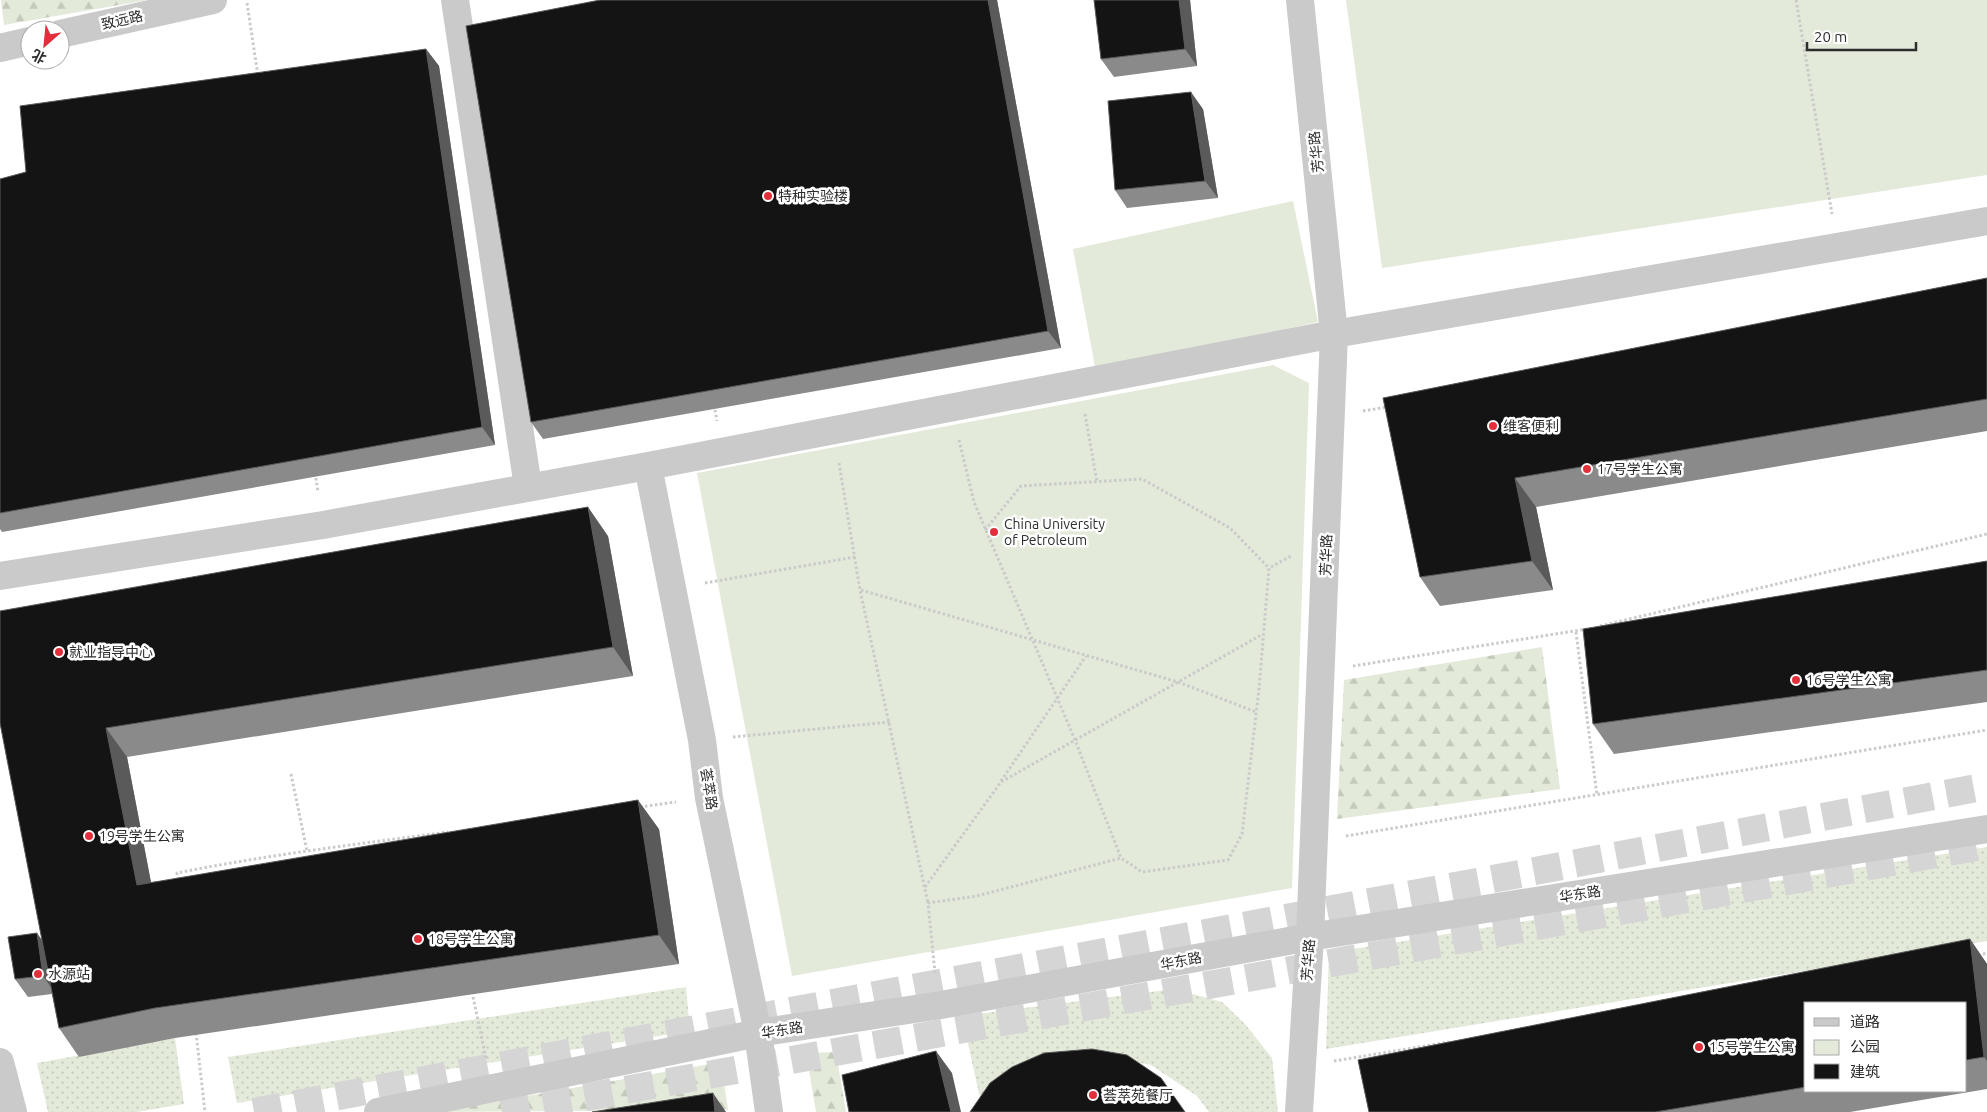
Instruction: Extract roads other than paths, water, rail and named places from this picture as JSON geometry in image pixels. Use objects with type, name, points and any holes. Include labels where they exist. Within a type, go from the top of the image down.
[{"type":"street","name":"致远路","points":[[70,32],[213,0]]},
{"type":"street","points":[[455,0],[528,487]]},
{"type":"street","name":"芳华路","points":[[1299,1112],[1310,937],[1334,334],[1300,0]]},
{"type":"street","points":[[0,48],[20,43]]},
{"type":"street","points":[[0,576],[323,525],[648,466],[1334,334],[1987,221]]},
{"type":"street","name":"荟萃路","points":[[648,466],[702,740],[709,798],[758,1033],[769,1112]]},
{"type":"street","name":"华东路","points":[[378,1112],[758,1033],[941,1006],[1310,937],[1987,829]]},
{"type":"street","points":[[0,1062],[13,1112]]},
{"type":"tunnel","points":[[254,1112],[1987,786]]},
{"type":"tunnel","points":[[502,1112],[1987,845]]},
{"type":"place","name":"特种实验楼","points":[[768,196]]},
{"type":"place","name":"维客便利","points":[[1493,426]]},
{"type":"place","name":"17号学生公寓","points":[[1587,469]]},
{"type":"place","name":"China University of Petroleum","points":[[994,532]]},
{"type":"place","name":"就业指导中心","points":[[59,652]]},
{"type":"place","name":"16号学生公寓","points":[[1796,680]]},
{"type":"place","name":"19号学生公寓","points":[[89,836]]},
{"type":"place","name":"18号学生公寓","points":[[418,939]]},
{"type":"place","name":"水源站","points":[[38,974]]},
{"type":"place","name":"15号学生公寓","points":[[1699,1047]]},
{"type":"place","name":"荟萃苑餐厅","points":[[1093,1095]]}]
